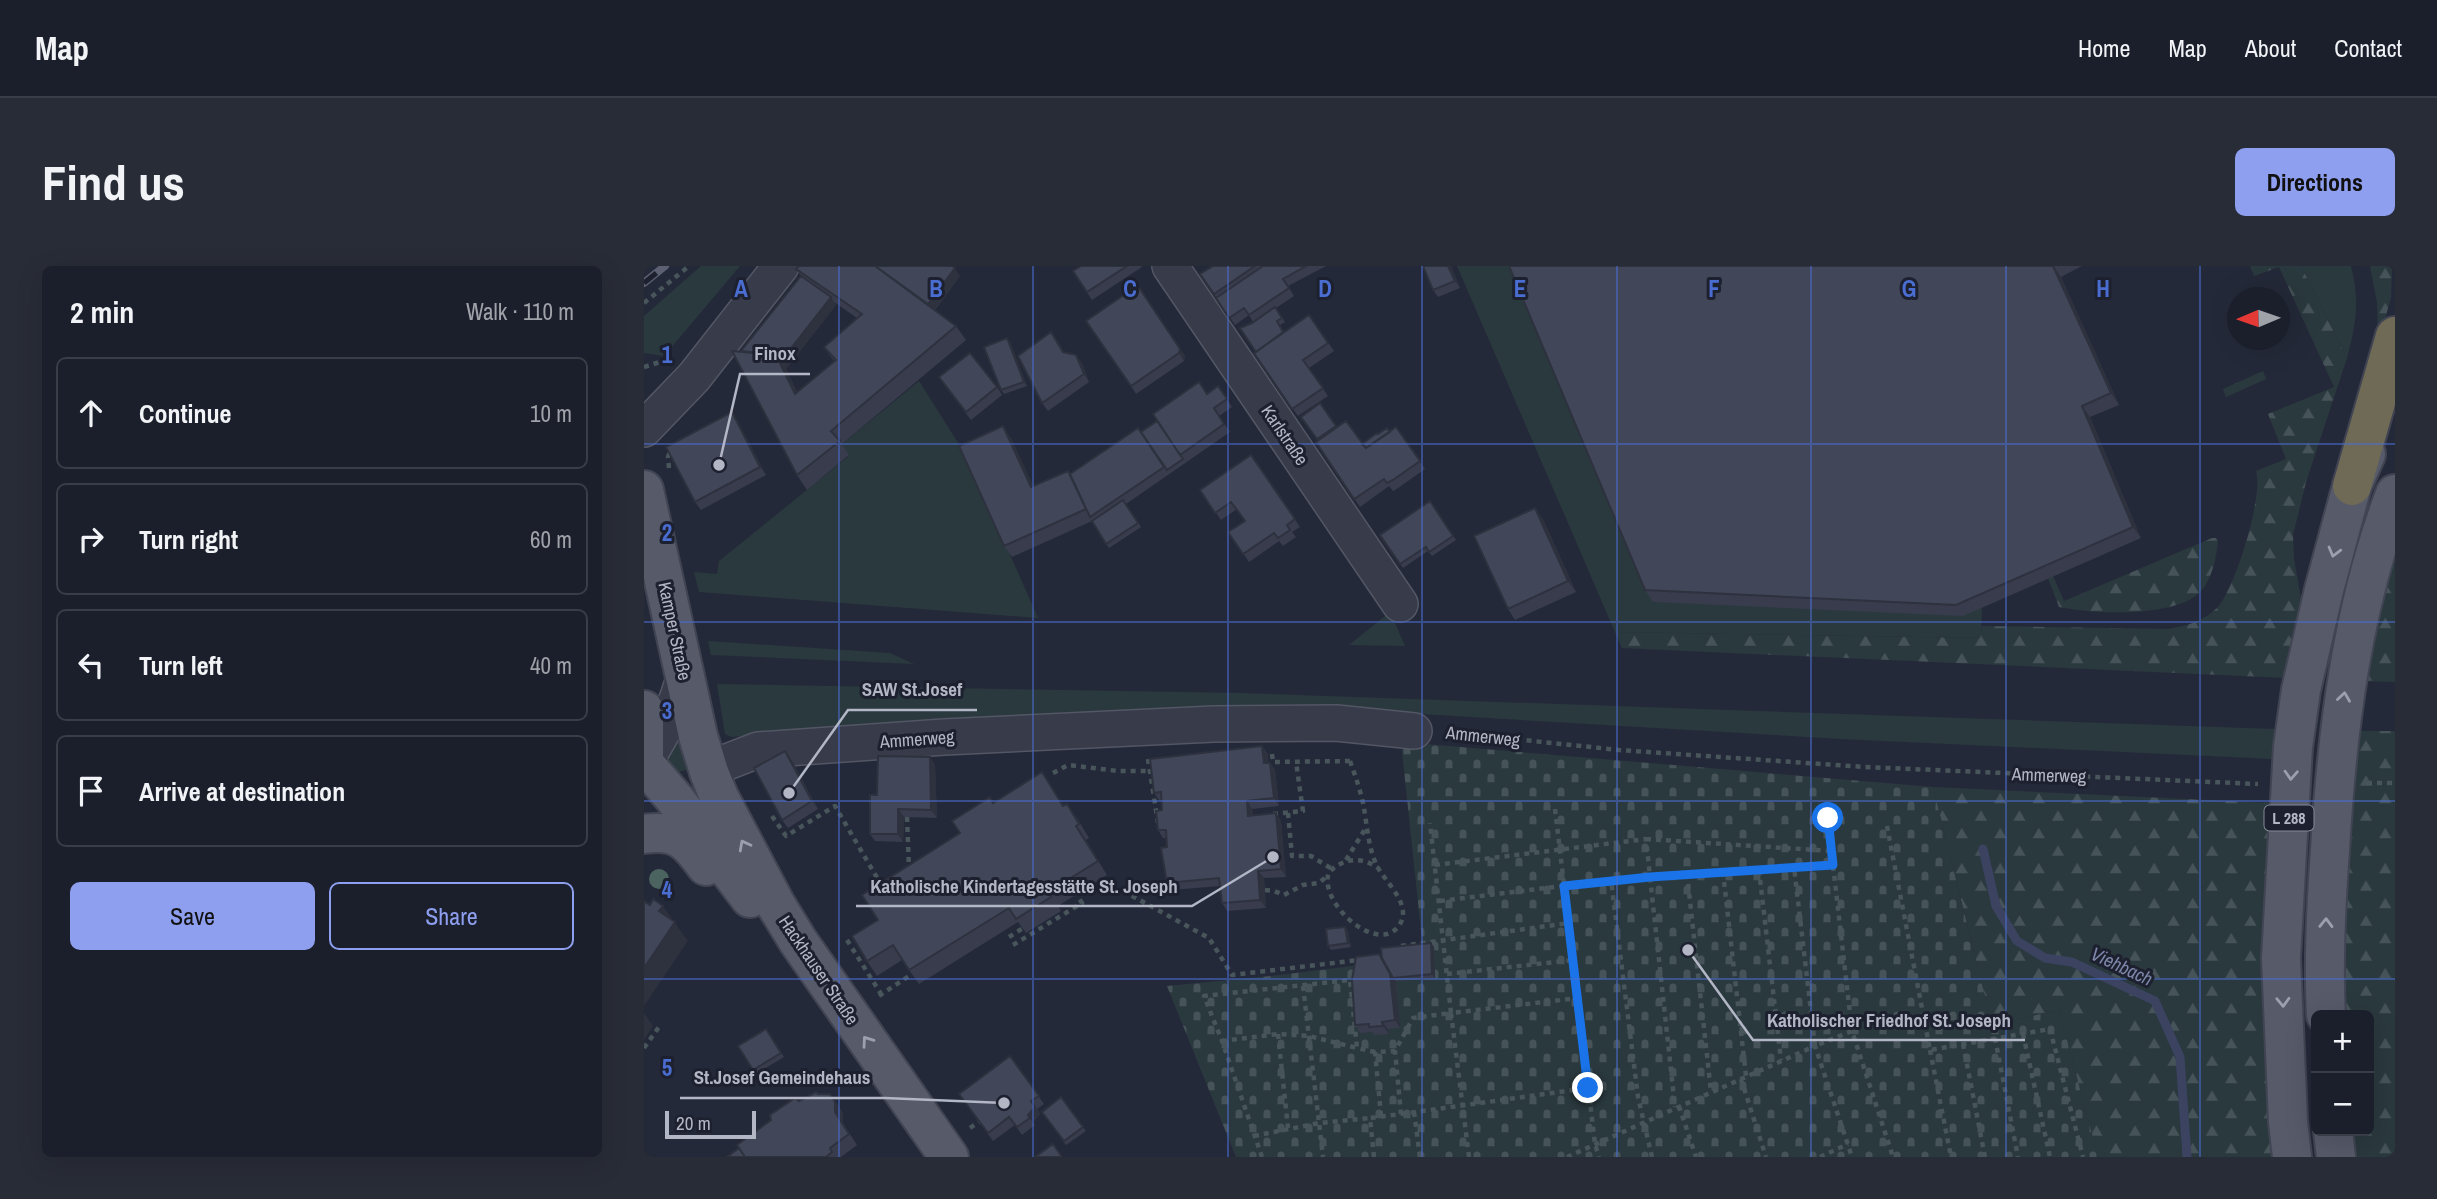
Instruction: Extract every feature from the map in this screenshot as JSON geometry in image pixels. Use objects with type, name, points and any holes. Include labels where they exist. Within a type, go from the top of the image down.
[{"type":"highway","name":"L 288","points":[[2352,486],[2395,336]]},
{"type":"main road","name":"L 288","points":[[2292,1157],[2281,958],[2293,747],[2301,690],[2352,486],[2395,388]]},
{"type":"main road","name":"Kamper Straße","points":[[657,482],[685,674],[703,754]]},
{"type":"main road","name":"L 288","points":[[2326,1010],[2327,894],[2335,765],[2351,652],[2381,531],[2395,494]]},
{"type":"main road","points":[[644,710],[644,755]]},
{"type":"main road","name":"Hackhauser Straße","points":[[703,754],[763,902],[948,1157]]},
{"type":"main road","points":[[644,763],[763,902]]},
{"type":"main road","points":[[644,834],[657,832],[680,836],[692,845],[725,888],[763,902]]},
{"type":"main road","points":[[2334,1136],[2336,1157]]},
{"type":"street","points":[[658,438],[672,399],[714,353],[781,266]]},
{"type":"street","name":"Karlstraße","points":[[1170,266],[1400,604]]},
{"type":"street","points":[[644,763],[668,724],[685,674]]},
{"type":"street","name":"Ammerweg","points":[[703,754],[727,762],[758,750],[1145,727],[1336,723],[1414,731]]},
{"type":"path","points":[[644,303],[689,266]]},
{"type":"path","points":[[644,367],[671,359]]},
{"type":"path","points":[[657,482],[668,457],[658,438]]},
{"type":"path","points":[[1145,727],[1158,828],[1163,829]]},
{"type":"path","name":"Ammerweg","points":[[1414,731],[1619,750],[1865,768],[2262,784]]},
{"type":"path","points":[[1327,876],[1327,890],[1331,897],[1356,926],[1371,933],[1385,933],[1401,924],[1403,914],[1399,898],[1378,868],[1350,761]]},
{"type":"path","points":[[1265,815],[1303,811],[1296,762]]},
{"type":"path","points":[[1053,773],[1068,765],[1118,771],[1150,771]]},
{"type":"path","points":[[772,816],[786,836],[835,806],[884,889]]},
{"type":"path","points":[[1555,809],[1595,1144],[1599,1157]]},
{"type":"path","points":[[1288,813],[1292,856],[1311,856],[1332,869]]},
{"type":"path","points":[[907,817],[909,873]]},
{"type":"path","points":[[1828,818],[1852,1031],[1893,1157]]},
{"type":"path","points":[[1430,823],[1469,1157]]},
{"type":"path","points":[[1346,861],[1367,826]]},
{"type":"path","points":[[1887,826],[1951,1157]]},
{"type":"path","points":[[1646,839],[1677,1107],[1696,1157]]},
{"type":"path","points":[[1435,865],[1646,839],[1831,851]]},
{"type":"path","points":[[1265,890],[1284,895],[1303,885],[1319,883],[1332,869],[1346,861],[1359,860],[1378,868]]},
{"type":"path","points":[[1440,901],[1611,880],[1833,865]]},
{"type":"path","points":[[1794,867],[1815,1045],[1852,1157]]},
{"type":"path","points":[[1759,870],[1781,1060]]},
{"type":"path","points":[[1723,872],[1744,1078],[1766,1157]]},
{"type":"path","points":[[1687,874],[1710,1092]]},
{"type":"path","points":[[1611,880],[1643,1122],[1652,1157]]},
{"type":"path","points":[[1123,891],[1209,938],[1232,975],[1366,959]]},
{"type":"path","points":[[1013,945],[1082,903],[1076,894]]},
{"type":"path","points":[[1390,948],[1569,923]]},
{"type":"path","points":[[1009,937],[1023,928]]},
{"type":"path","points":[[836,946],[858,933]]},
{"type":"path","points":[[847,940],[867,965],[881,994]]},
{"type":"path","points":[[1447,974],[1573,960]]},
{"type":"path","points":[[873,1000],[912,974]]},
{"type":"path","points":[[1262,1157],[1222,1041],[1203,996],[1350,980],[1357,1048]]},
{"type":"path","points":[[1303,986],[1323,1157]]},
{"type":"path","points":[[1401,1114],[1395,1051],[1413,1018],[1578,998]]},
{"type":"path","points":[[644,1048],[660,1024]]},
{"type":"path","points":[[1930,1051],[2050,1029],[2083,1157]]},
{"type":"path","points":[[1567,1157],[1781,1060],[1852,1031]]},
{"type":"path","points":[[1222,1041],[1278,1034],[1308,1036],[1375,1052],[1395,1051]]},
{"type":"path","points":[[1278,1034],[1288,1128]]},
{"type":"path","points":[[2023,1034],[2050,1157]]},
{"type":"path","points":[[1995,1038],[2018,1157]]},
{"type":"path","points":[[1964,1044],[1985,1157]]},
{"type":"path","points":[[1375,1052],[1381,1116]]},
{"type":"path","points":[[1254,1136],[1319,1123],[1588,1088]]},
{"type":"path","points":[[1414,1112],[1420,1157]]},
{"type":"path","points":[[1370,1118],[1374,1157]]},
{"type":"path","points":[[1820,1157],[1848,1144]]},
{"type":"green space","points":[[701,266],[740,266],[664,356],[644,353],[644,316]]},
{"type":"green space","points":[[1457,266],[1512,266],[1982,607],[1981,638],[1615,632]]},
{"type":"green space","points":[[2250,266],[2301,266],[2347,358],[2306,482],[2293,535],[2294,559],[2302,604],[2287,678],[1622,648],[1615,632],[1980,638],[1982,626],[2168,629],[2207,616],[2225,597],[2240,562],[2256,500],[2256,471],[2286,459],[2268,414],[2334,387],[2279,267],[2254,276]]},
{"type":"green space","points":[[2301,266],[2351,266],[2356,312],[2347,358]]},
{"type":"green space","points":[[2370,266],[2392,266],[2391,298],[2378,343],[2377,302]]},
{"type":"green space","points":[[2263,371],[2266,379],[2226,397],[2223,389]]},
{"type":"green space","points":[[919,381],[967,457],[1038,618],[699,592],[694,572],[717,574],[719,561],[849,456],[841,445]]},
{"type":"green space","points":[[2216,538],[2218,542],[2215,562],[2207,582],[2199,593],[2171,607],[2111,612],[2059,607],[2048,578],[2053,576],[2064,601]]},
{"type":"green space","points":[[2395,541],[2395,682],[2361,681]]},
{"type":"green space","points":[[1390,612],[1405,646],[1349,645]]},
{"type":"green space","points":[[708,641],[890,653],[914,664],[711,655]]},
{"type":"green space","points":[[717,684],[1241,693],[2276,729],[2273,759],[1841,739],[1404,713],[900,727],[732,737],[725,734]]},
{"type":"green space","points":[[2353,731],[2395,731],[2395,1157],[2355,1157],[2353,1136],[2374,1136],[2374,1010],[2341,1010],[2339,921]]},
{"type":"green space","points":[[679,741],[683,742],[691,768],[679,772],[674,780],[661,765]]},
{"type":"green space","points":[[1401,742],[1933,787],[1992,1025],[2059,1010],[2098,1157],[1236,1157],[1167,986],[1384,962],[1423,949]]},
{"type":"green space","points":[[1933,787],[2270,803],[2265,1025],[2275,1157],[2098,1157],[2059,1010],[1992,1025]]},
{"type":"building","points":[[799,266],[875,266],[956,326],[831,431],[840,441],[797,475],[732,351],[776,355],[795,394],[836,360],[824,347],[862,314],[796,269]]},
{"type":"building","points":[[875,266],[952,266],[955,268],[928,304]]},
{"type":"building","points":[[1081,266],[1127,266],[1087,292],[1073,271]]},
{"type":"building","points":[[1213,266],[1255,266],[1214,294],[1200,274]]},
{"type":"building","points":[[1263,266],[1306,266],[1283,279],[1289,288],[1249,315],[1244,308],[1229,318],[1216,298]]},
{"type":"building","points":[[1423,266],[1448,266],[1455,281],[1433,290]]},
{"type":"building","points":[[1509,266],[2053,266],[2111,393],[2082,406],[2133,527],[1956,605],[1645,590]]},
{"type":"building","points":[[801,276],[831,297],[781,361],[776,355],[741,351]]},
{"type":"building","points":[[1134,288],[1140,289],[1180,349],[1179,353],[1131,386],[1086,321]]},
{"type":"building","points":[[1275,307],[1282,318],[1277,321],[1283,332],[1256,352],[1240,328]]},
{"type":"building","points":[[1309,315],[1328,343],[1303,360],[1323,388],[1292,409],[1254,353]]},
{"type":"building","points":[[1051,332],[1063,352],[1076,355],[1084,374],[1042,403],[1018,356]]},
{"type":"building","points":[[1007,338],[1024,382],[1001,390],[984,347]]},
{"type":"building","points":[[970,353],[997,387],[966,412],[939,377]]},
{"type":"building","points":[[1199,382],[1207,394],[1218,386],[1227,399],[1214,408],[1224,424],[1180,455],[1153,414]]},
{"type":"building","points":[[1320,403],[1336,426],[1317,439],[1301,417]]},
{"type":"building","points":[[732,412],[760,467],[695,502],[666,447]]},
{"type":"building","points":[[1157,421],[1183,459],[1167,470],[1141,432]]},
{"type":"building","points":[[1346,421],[1366,448],[1396,427],[1420,461],[1393,480],[1387,483],[1384,479],[1354,499],[1316,442]]},
{"type":"building","points":[[1003,426],[1031,487],[1068,471],[1086,509],[1004,546],[959,446]]},
{"type":"building","points":[[1138,428],[1164,467],[1090,517],[1070,474]]},
{"type":"building","points":[[1387,428],[1390,432],[1366,448],[1362,444],[1377,433]]},
{"type":"building","points":[[1251,455],[1295,519],[1287,525],[1290,530],[1278,538],[1274,533],[1243,554],[1228,532],[1245,521],[1231,502],[1215,513],[1200,490]]},
{"type":"building","points":[[1123,500],[1138,523],[1106,544],[1092,521]]},
{"type":"building","points":[[1430,501],[1453,536],[1429,552],[1426,547],[1400,564],[1380,535]]},
{"type":"building","points":[[1535,508],[1568,581],[1508,609],[1474,536]]},
{"type":"building","points":[[1262,746],[1264,763],[1270,763],[1274,798],[1247,801],[1248,816],[1276,813],[1281,869],[1258,871],[1260,900],[1222,903],[1219,878],[1167,883],[1161,848],[1167,847],[1166,830],[1158,830],[1156,811],[1162,810],[1161,792],[1154,793],[1150,759]]},
{"type":"building","points":[[785,751],[812,801],[782,820],[754,768]]},
{"type":"building","points":[[878,756],[930,757],[931,810],[898,809],[898,834],[870,834],[870,795],[877,795]]},
{"type":"building","points":[[1042,772],[1063,806],[1067,804],[1079,824],[1076,826],[1098,861],[1048,892],[1051,897],[1016,919],[1009,908],[909,970],[893,945],[867,961],[852,936],[878,920],[862,895],[960,833],[952,821],[990,797],[993,803]]},
{"type":"building","points":[[653,899],[663,906],[659,911],[675,922],[644,968],[644,901],[650,905]]},
{"type":"building","points":[[1345,927],[1348,943],[1328,946],[1326,929]]},
{"type":"building","points":[[1431,943],[1432,974],[1393,978],[1382,958],[1381,948]]},
{"type":"building","points":[[1379,954],[1390,974],[1395,1020],[1382,1022],[1383,1026],[1355,1025],[1352,980],[1356,957]]},
{"type":"building","points":[[766,1029],[781,1053],[753,1070],[738,1046]]},
{"type":"building","points":[[1010,1056],[1039,1096],[1031,1101],[1035,1107],[1028,1115],[1030,1118],[1017,1127],[1009,1117],[988,1133],[959,1094]]},
{"type":"building","points":[[816,1092],[830,1094],[835,1102],[835,1112],[849,1134],[830,1148],[832,1152],[826,1157],[745,1157],[737,1145],[771,1120],[770,1115],[795,1098],[799,1101]]},
{"type":"building","points":[[1061,1097],[1083,1127],[1064,1141],[1042,1112]]},
{"type":"building","points":[[1053,1144],[1062,1157],[1035,1157]]},
{"type":"building","points":[[739,1148],[745,1157],[727,1157]]},
{"type":"waterway","name":"Viehbach","points":[[1983,849],[1996,906],[2017,941],[2045,958],[2072,962],[2155,1001],[2180,1057],[2187,1157]]},
{"type":"railway","points":[[644,283],[665,266]]},
{"type":"place","name":"Finox","points":[[719,465]]},
{"type":"place","name":"SAW St.Josef","points":[[789,793]]},
{"type":"place","name":"Katholische Kindertagesstätte St. Joseph","points":[[1273,857]]},
{"type":"place","name":"Katholischer Friedhof St. Joseph","points":[[1688,950]]},
{"type":"place","name":"St.Josef Gemeindehaus","points":[[1004,1103]]},
{"type":"route","points":[[1588,1088],[1564,886],[1611,880],[1833,865],[1828,818]]}]
